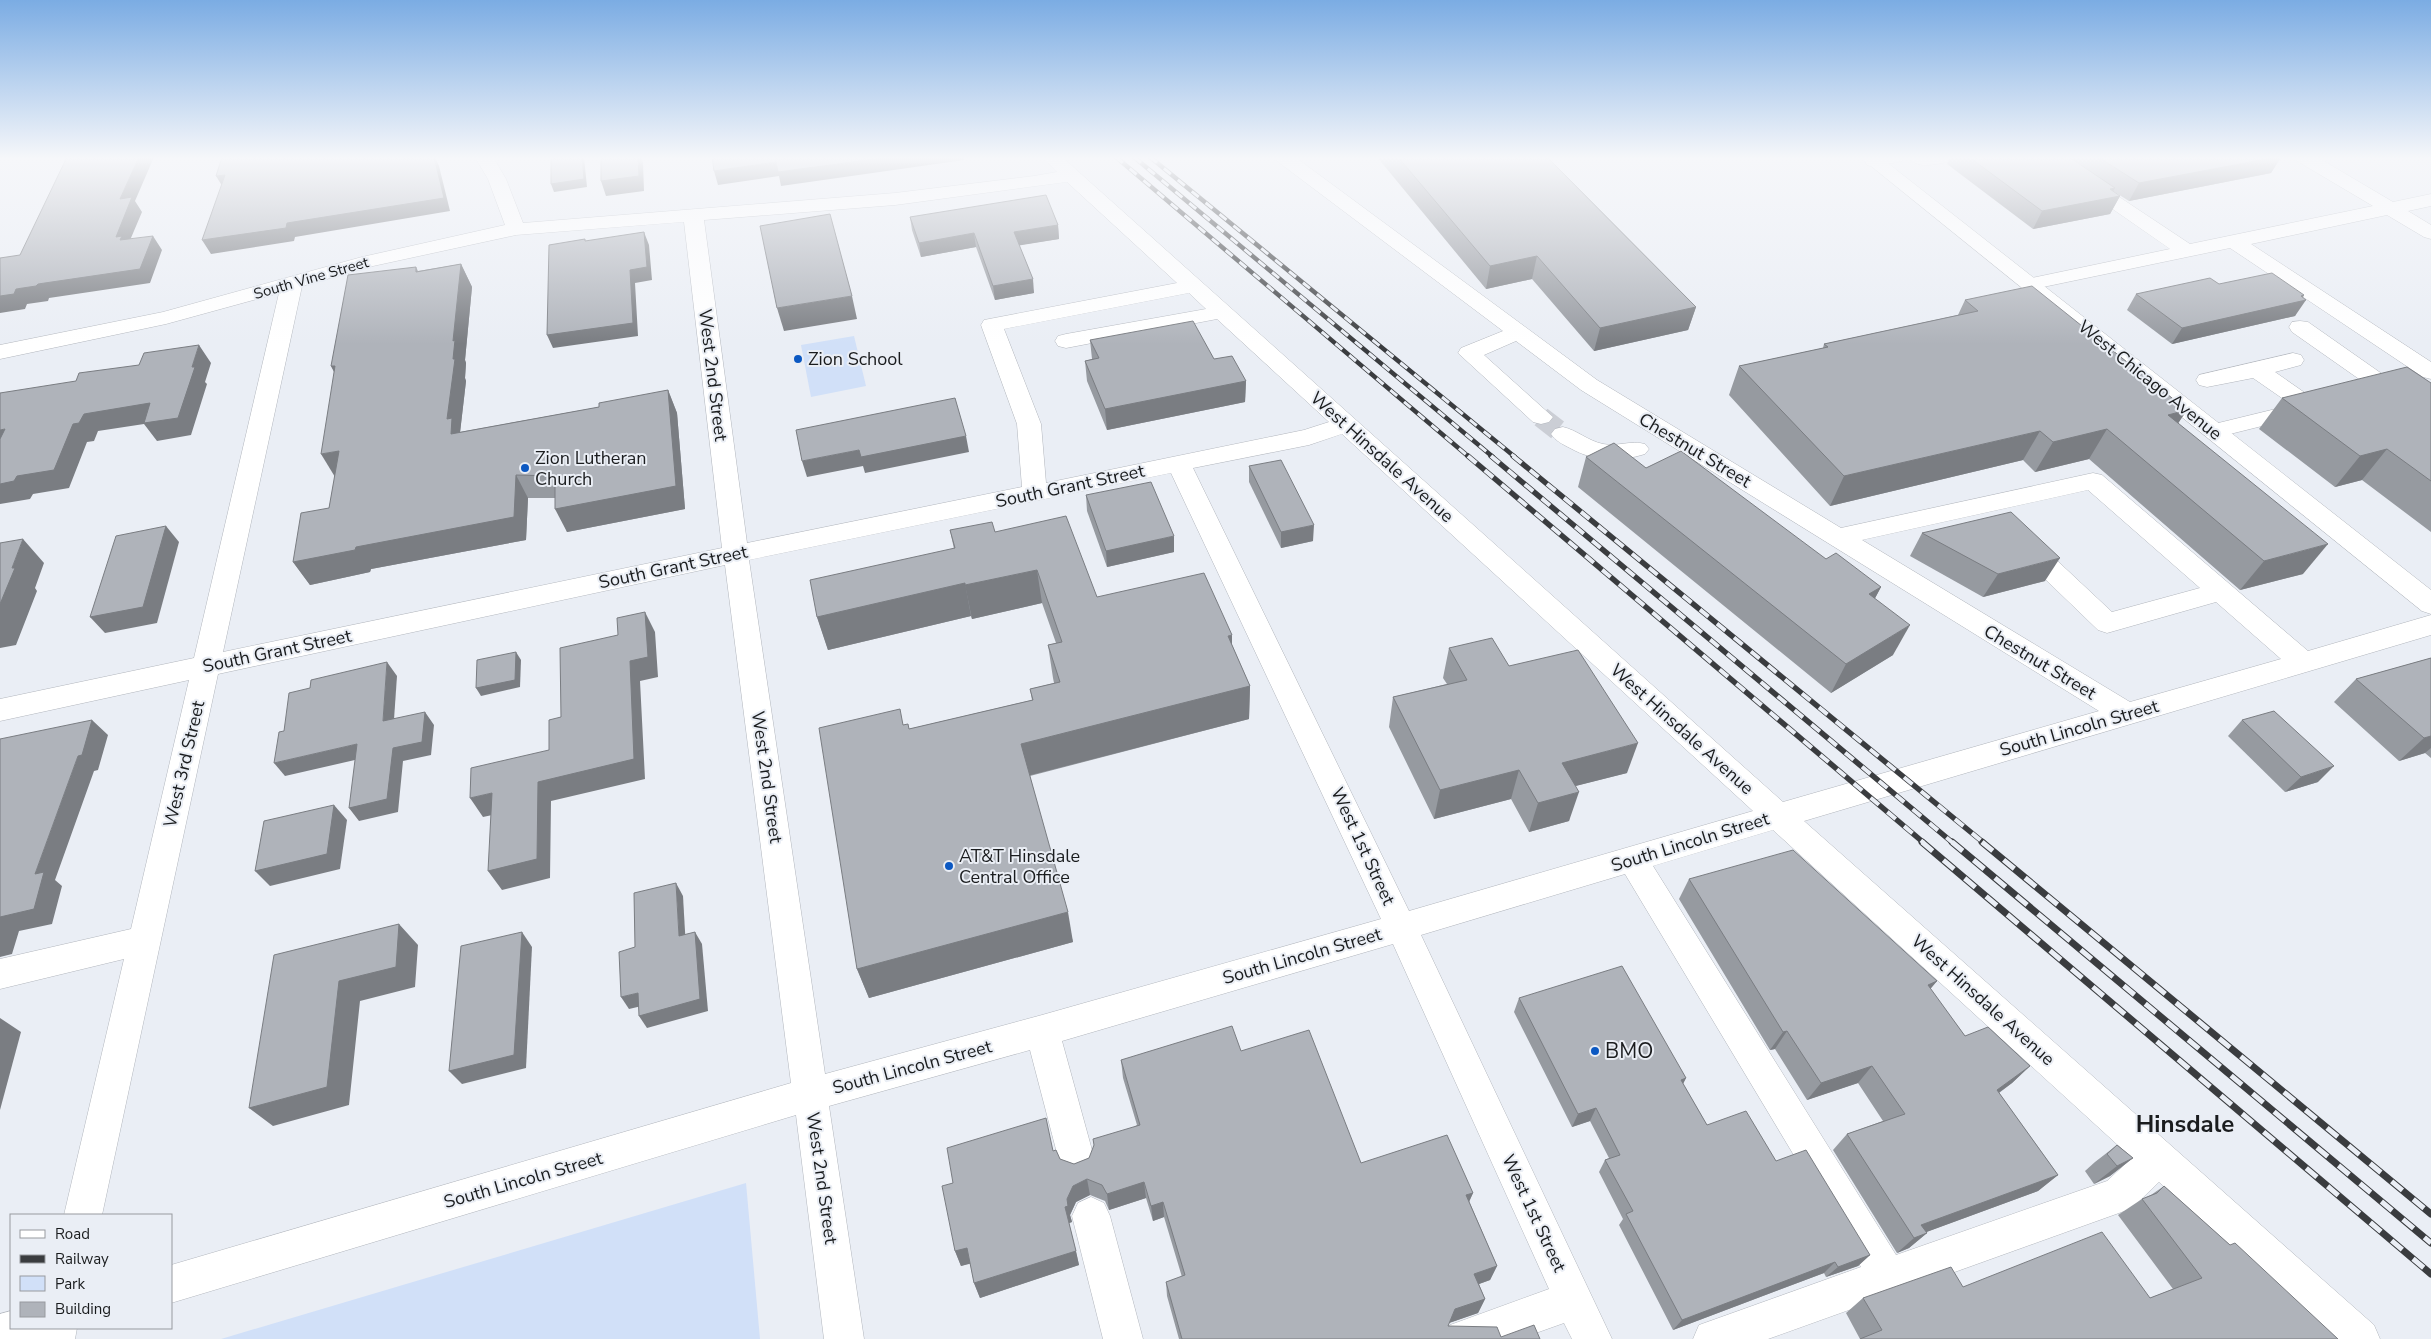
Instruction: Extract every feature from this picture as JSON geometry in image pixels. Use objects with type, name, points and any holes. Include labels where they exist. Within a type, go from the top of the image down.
[{"type":"street","points":[[512,219],[516,229]]},
{"type":"street","name":"South Vine Street","points":[[0,352],[166,318],[378,259],[516,229],[628,219]]},
{"type":"street","name":"West 2nd Street","points":[[694,219],[736,554],[844,1339]]},
{"type":"street","name":"West Hinsdale Avenue","points":[[1121,219],[1778,816],[2360,1339]]},
{"type":"street","name":"Chestnut Street","points":[[1367,219],[1589,385],[2126,714]]},
{"type":"street","name":"West Chicago Avenue","points":[[1952,219],[2029,284],[2431,604]]},
{"type":"street","points":[[2141,219],[2187,250]]},
{"type":"street","points":[[2029,284],[2335,219]]},
{"type":"street","points":[[2409,219],[2431,233]]},
{"type":"street","points":[[2233,241],[2431,372]]},
{"type":"street","name":"West 3rd Street","points":[[83,1214],[292,282]]},
{"type":"street","points":[[1035,494],[1029,424],[992,325],[1194,286]]},
{"type":"street","points":[[1066,341],[1223,312]]},
{"type":"street","points":[[2300,327],[2387,388]]},
{"type":"street","points":[[1517,333],[1469,353],[1540,417]]},
{"type":"street","points":[[2207,380],[2293,360]]},
{"type":"street","points":[[2214,431],[2320,405],[2256,370]]},
{"type":"street","points":[[2358,395],[2431,377]]},
{"type":"street","name":"South Grant Street","points":[[0,710],[736,554],[1179,464],[1309,436],[1346,424]]},
{"type":"street","points":[[1564,434],[1586,448],[1603,453],[1619,453],[1637,449]]},
{"type":"street","name":"West 1st Street","points":[[1179,464],[1401,927],[1592,1339]]},
{"type":"street","points":[[1837,537],[2093,481],[2303,662]]},
{"type":"street","points":[[1983,505],[2107,623],[2220,591]]},
{"type":"street","name":"South Lincoln Street","points":[[172,1284],[811,1094],[1042,1031],[1633,860],[2431,625]]},
{"type":"street","points":[[1633,860],[1888,1277]]},
{"type":"street","points":[[0,974],[145,940]]},
{"type":"street","points":[[1042,1031],[1077,1162]]},
{"type":"street","points":[[1713,1339],[2119,1195],[2158,1158]]},
{"type":"street","points":[[1091,1216],[1123,1339]]},
{"type":"street","points":[[1464,1339],[1574,1300]]},
{"type":"street","points":[[0,1334],[19,1329]]},
{"type":"green space","points":[[854,336],[866,386],[811,397],[801,345]]},
{"type":"green space","points":[[746,1183],[760,1339],[221,1339]]},
{"type":"building","points":[[37,219],[123,219],[116,237],[122,236],[120,240],[153,236],[140,269],[38,284],[36,286],[16,289],[14,294],[0,296],[0,258],[20,255]]},
{"type":"building","points":[[209,219],[309,219],[287,223],[286,228],[202,240]]},
{"type":"building","points":[[798,219],[831,219],[852,296],[777,308],[760,226]]},
{"type":"building","points":[[911,219],[1056,219],[1058,225],[1014,232],[1033,279],[993,286],[974,233],[919,243]]},
{"type":"building","points":[[1451,219],[1609,219],[1696,307],[1600,328],[1537,256],[1490,266]]},
{"type":"building","points":[[644,232],[647,267],[630,270],[633,323],[547,335],[549,245]]},
{"type":"building","points":[[461,264],[453,341],[455,340],[453,359],[455,359],[447,419],[452,418],[451,434],[599,407],[599,403],[668,390],[676,486],[555,509],[555,476],[516,475],[514,517],[356,547],[355,550],[293,562],[301,513],[329,508],[339,451],[321,454],[335,366],[331,366],[348,275],[416,267],[416,272]]},
{"type":"building","points":[[2272,273],[2304,295],[2301,296],[2306,300],[2182,328],[2136,294],[2210,278],[2219,284]]},
{"type":"building","points":[[2032,286],[2187,410],[2168,415],[2328,544],[2264,561],[2107,429],[2053,442],[2040,431],[1844,476],[1739,366],[1828,347],[1824,344],[1978,311],[1965,300]]},
{"type":"building","points":[[1193,321],[1214,359],[1232,356],[1246,381],[1105,409],[1085,361],[1099,358],[1090,340]]},
{"type":"building","points":[[199,345],[192,367],[195,367],[178,418],[144,423],[150,403],[84,414],[79,423],[73,424],[54,470],[17,476],[14,481],[0,484],[0,439],[5,429],[0,430],[0,393],[76,381],[79,373],[139,365],[144,353]]},
{"type":"building","points":[[2407,367],[2431,383],[2431,481],[2387,449],[2360,456],[2282,398]]},
{"type":"building","points":[[955,398],[966,436],[861,457],[859,450],[802,461],[796,430]]},
{"type":"building","points":[[1614,443],[1646,468],[1681,451],[1826,559],[1836,553],[1881,587],[1869,594],[1910,625],[1846,664],[1586,457]]},
{"type":"building","points":[[1281,460],[1314,525],[1281,532],[1249,466]]},
{"type":"building","points":[[1151,482],[1174,536],[1106,551],[1086,495]]},
{"type":"building","points":[[2011,512],[2060,558],[1998,574],[1922,533]]},
{"type":"building","points":[[1066,516],[1097,597],[1204,573],[1232,635],[1228,636],[1250,686],[1021,744],[1068,912],[857,969],[819,728],[900,709],[903,725],[908,724],[909,729],[1033,700],[1030,689],[1060,682],[1048,645],[1062,642],[1037,570],[965,585],[965,583],[817,617],[810,580],[955,548],[950,530],[992,522],[995,532]]},
{"type":"building","points":[[166,526],[143,607],[90,617],[116,536]]},
{"type":"building","points":[[23,539],[12,568],[15,568],[0,604],[0,543]]},
{"type":"building","points":[[645,612],[648,657],[630,661],[634,759],[538,782],[537,859],[488,871],[492,793],[470,798],[471,768],[549,750],[549,720],[561,717],[560,648],[618,635],[617,618]]},
{"type":"building","points":[[1492,638],[1509,666],[1578,650],[1638,743],[1562,763],[1579,792],[1538,803],[1519,770],[1440,790],[1393,697],[1467,680],[1449,648]]},
{"type":"building","points":[[516,652],[515,680],[476,688],[477,660]]},
{"type":"building","points":[[2431,658],[2431,736],[2424,738],[2356,679]]},
{"type":"building","points":[[387,662],[383,721],[425,712],[422,742],[393,748],[387,799],[349,808],[357,744],[274,763],[279,732],[284,731],[289,693],[310,688],[311,680]]},
{"type":"building","points":[[2274,711],[2334,766],[2301,777],[2242,720]]},
{"type":"building","points":[[92,720],[82,755],[78,756],[35,874],[44,872],[34,909],[0,917],[0,739]]},
{"type":"building","points":[[334,805],[327,854],[255,871],[264,821]]},
{"type":"building","points":[[1793,850],[1937,981],[1928,985],[1965,1036],[1988,1027],[2030,1066],[1997,1090],[2058,1175],[1921,1225],[1927,1233],[1914,1238],[1847,1134],[1905,1114],[1872,1066],[1821,1083],[1787,1031],[1783,1032],[1689,879]]},
{"type":"building","points":[[676,883],[679,936],[695,932],[700,999],[639,1016],[638,993],[621,997],[619,952],[635,947],[634,893]]},
{"type":"building","points":[[399,924],[396,967],[339,981],[327,1087],[249,1108],[274,955]]},
{"type":"building","points":[[522,932],[514,1055],[449,1071],[461,946]]},
{"type":"building","points":[[1622,966],[1686,1078],[1681,1080],[1707,1125],[1746,1111],[1776,1161],[1806,1150],[1870,1255],[1838,1267],[1835,1262],[1682,1320],[1626,1214],[1633,1211],[1605,1160],[1620,1155],[1596,1108],[1578,1114],[1519,998]]},
{"type":"building","points":[[1232,1026],[1241,1051],[1309,1030],[1361,1163],[1447,1135],[1473,1193],[1466,1195],[1497,1266],[1474,1274],[1485,1299],[1455,1309],[1448,1326],[1497,1327],[1501,1337],[1534,1325],[1540,1339],[1182,1339],[1166,1282],[1185,1275],[1163,1202],[1151,1206],[1144,1182],[1107,1194],[1102,1185],[1087,1179],[1073,1186],[1067,1199],[1068,1206],[1065,1207],[1076,1251],[974,1283],[967,1248],[955,1251],[942,1186],[953,1183],[947,1148],[1046,1118],[1053,1151],[1056,1150],[1060,1159],[1074,1164],[1089,1158],[1094,1145],[1093,1139],[1140,1125],[1121,1060]]},
{"type":"building","points":[[2117,1145],[2133,1158],[2117,1166],[2107,1154]]},
{"type":"building","points":[[2164,1186],[2230,1245],[2235,1243],[2338,1339],[1860,1339],[1882,1330],[1863,1298],[1951,1267],[1963,1287],[2102,1232],[2150,1298],[2202,1278],[2142,1199],[2157,1193]]},
{"type":"tunnel","points":[[1541,417],[1563,434]]},
{"type":"railway","points":[[1190,219],[1469,457]]},
{"type":"railway","points":[[1209,219],[1493,457]]},
{"type":"railway","points":[[1226,219],[1515,457]]},
{"type":"railway","points":[[1468,456],[1924,843]]},
{"type":"railway","points":[[1491,456],[1953,843]]},
{"type":"railway","points":[[1513,456],[1984,843]]},
{"type":"railway","points":[[1922,842],[2431,1274]]},
{"type":"railway","points":[[1952,842],[2431,1243]]},
{"type":"railway","points":[[1982,842],[2431,1214]]},
{"type":"place","name":"Zion School","points":[[798,359]]},
{"type":"place","name":"Zion Lutheran Church","points":[[525,468]]},
{"type":"place","name":"AT&T Hinsdale Central Office","points":[[949,866]]},
{"type":"place","name":"BMO","points":[[1595,1051]]},
{"type":"district","name":"Hinsdale","points":[[2185,1124]]}]
